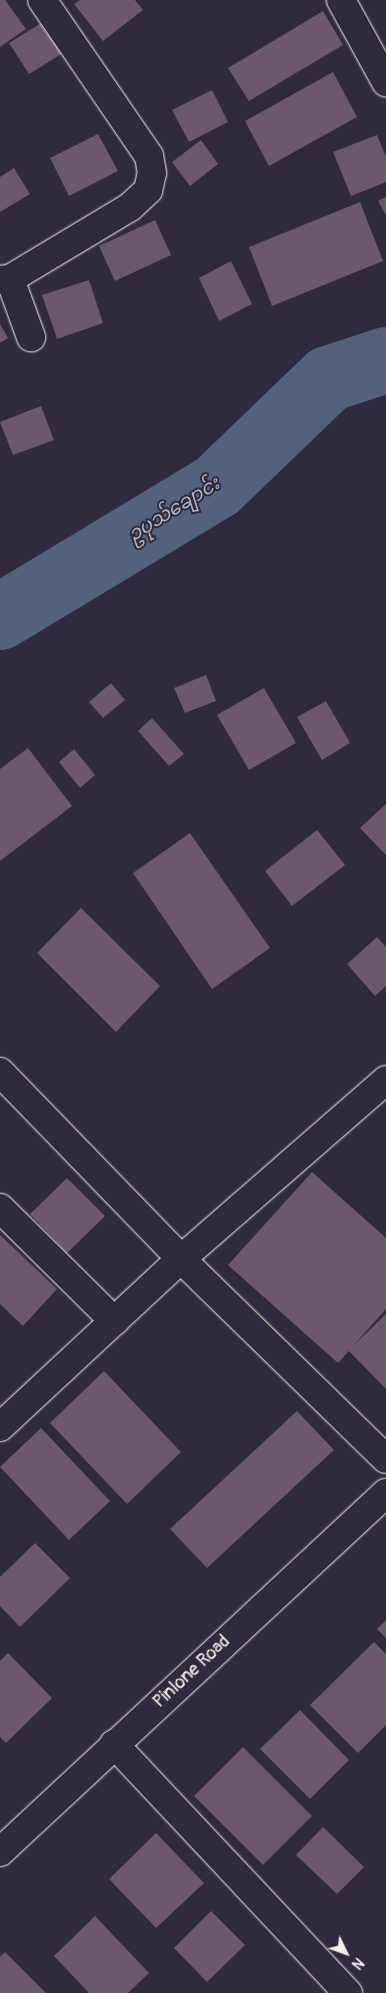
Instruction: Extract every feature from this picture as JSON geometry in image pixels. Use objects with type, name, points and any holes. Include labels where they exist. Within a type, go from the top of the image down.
[{"type":"street","points":[[31,337],[5,280],[130,207],[148,190],[152,174],[149,156],[42,0]]},
{"type":"street","points":[[341,0],[386,82]]},
{"type":"street","points":[[0,1072],[180,1259],[386,1459]]},
{"type":"street","points":[[0,1427],[180,1259],[386,1080]]},
{"type":"street","points":[[0,1208],[114,1321]]},
{"type":"street","name":"Pinlone Road","points":[[0,1852],[386,1493]]},
{"type":"street","points":[[114,1744],[348,1993]]},
{"type":"building","points":[[0,0],[5,0],[26,29],[0,47]]},
{"type":"building","points":[[80,0],[135,0],[143,10],[103,41],[74,4]]},
{"type":"building","points":[[323,11],[343,45],[249,101],[228,68]]},
{"type":"building","points":[[43,22],[63,53],[29,74],[9,43]]},
{"type":"building","points":[[333,72],[357,117],[269,166],[245,121]]},
{"type":"building","points":[[212,90],[228,122],[189,142],[172,110]]},
{"type":"building","points":[[98,134],[118,171],[69,196],[50,158]]},
{"type":"building","points":[[377,135],[386,157],[386,182],[351,196],[333,152]]},
{"type":"building","points":[[201,140],[218,164],[190,186],[172,162]]},
{"type":"building","points":[[14,168],[30,194],[0,212],[0,177]]},
{"type":"building","points":[[386,197],[386,215],[378,201]]},
{"type":"building","points":[[360,202],[383,261],[272,306],[249,247]]},
{"type":"building","points":[[155,220],[171,255],[115,281],[99,246]]},
{"type":"building","points":[[231,261],[252,304],[219,321],[199,278]]},
{"type":"building","points":[[89,280],[103,323],[57,339],[42,295]]},
{"type":"building","points":[[0,324],[8,338],[0,343]]},
{"type":"building","points":[[41,406],[54,440],[13,455],[0,422]]},
{"type":"building","points":[[206,675],[216,701],[185,713],[174,688]]},
{"type":"building","points":[[111,683],[125,700],[103,718],[89,702]]},
{"type":"building","points":[[264,688],[296,743],[249,770],[217,715]]},
{"type":"building","points":[[326,701],[350,743],[322,760],[297,717]]},
{"type":"building","points":[[152,718],[184,754],[169,766],[138,731]]},
{"type":"building","points":[[28,748],[72,806],[0,861],[0,769]]},
{"type":"building","points":[[74,749],[95,775],[80,788],[59,762]]},
{"type":"building","points":[[386,804],[386,855],[360,828]]},
{"type":"building","points":[[317,830],[345,865],[292,906],[265,871]]},
{"type":"building","points":[[190,833],[270,948],[212,989],[133,873]]},
{"type":"building","points":[[81,908],[160,986],[116,1032],[37,953]]},
{"type":"building","points":[[377,937],[386,947],[386,986],[375,996],[347,964]]},
{"type":"building","points":[[312,1172],[386,1238],[386,1309],[354,1345],[386,1314],[386,1389],[349,1351],[338,1363],[228,1265]]},
{"type":"building","points":[[67,1178],[105,1216],[67,1253],[30,1214]]},
{"type":"building","points":[[0,1235],[57,1289],[23,1326],[0,1304]]},
{"type":"building","points":[[104,1371],[181,1452],[127,1504],[50,1423]]},
{"type":"building","points":[[297,1411],[334,1450],[207,1568],[170,1529]]},
{"type":"building","points":[[41,1428],[110,1501],[69,1540],[0,1467]]},
{"type":"building","points":[[35,1543],[70,1578],[20,1627],[0,1606],[0,1577]]},
{"type":"building","points":[[386,1620],[386,1638],[377,1629]]},
{"type":"building","points":[[374,1642],[386,1654],[386,1725],[358,1753],[310,1705]]},
{"type":"building","points":[[8,1653],[52,1698],[6,1743],[0,1737],[0,1661]]},
{"type":"building","points":[[300,1710],[349,1760],[310,1799],[260,1749]]},
{"type":"building","points":[[243,1747],[312,1816],[263,1865],[194,1796]]},
{"type":"building","points":[[323,1827],[364,1867],[337,1894],[296,1855]]},
{"type":"building","points":[[156,1833],[204,1883],[156,1928],[109,1879]]},
{"type":"building","points":[[211,1911],[245,1945],[207,1982],[174,1948]]},
{"type":"building","points":[[95,1916],[149,1973],[128,1993],[89,1993],[54,1956]]},
{"type":"building","points":[[5,1952],[46,1993],[0,1993],[0,1957]]},
{"type":"waterway","name":"ဥပုသ်ချောင်း","points":[[0,617],[217,486],[328,379],[386,360]]}]
